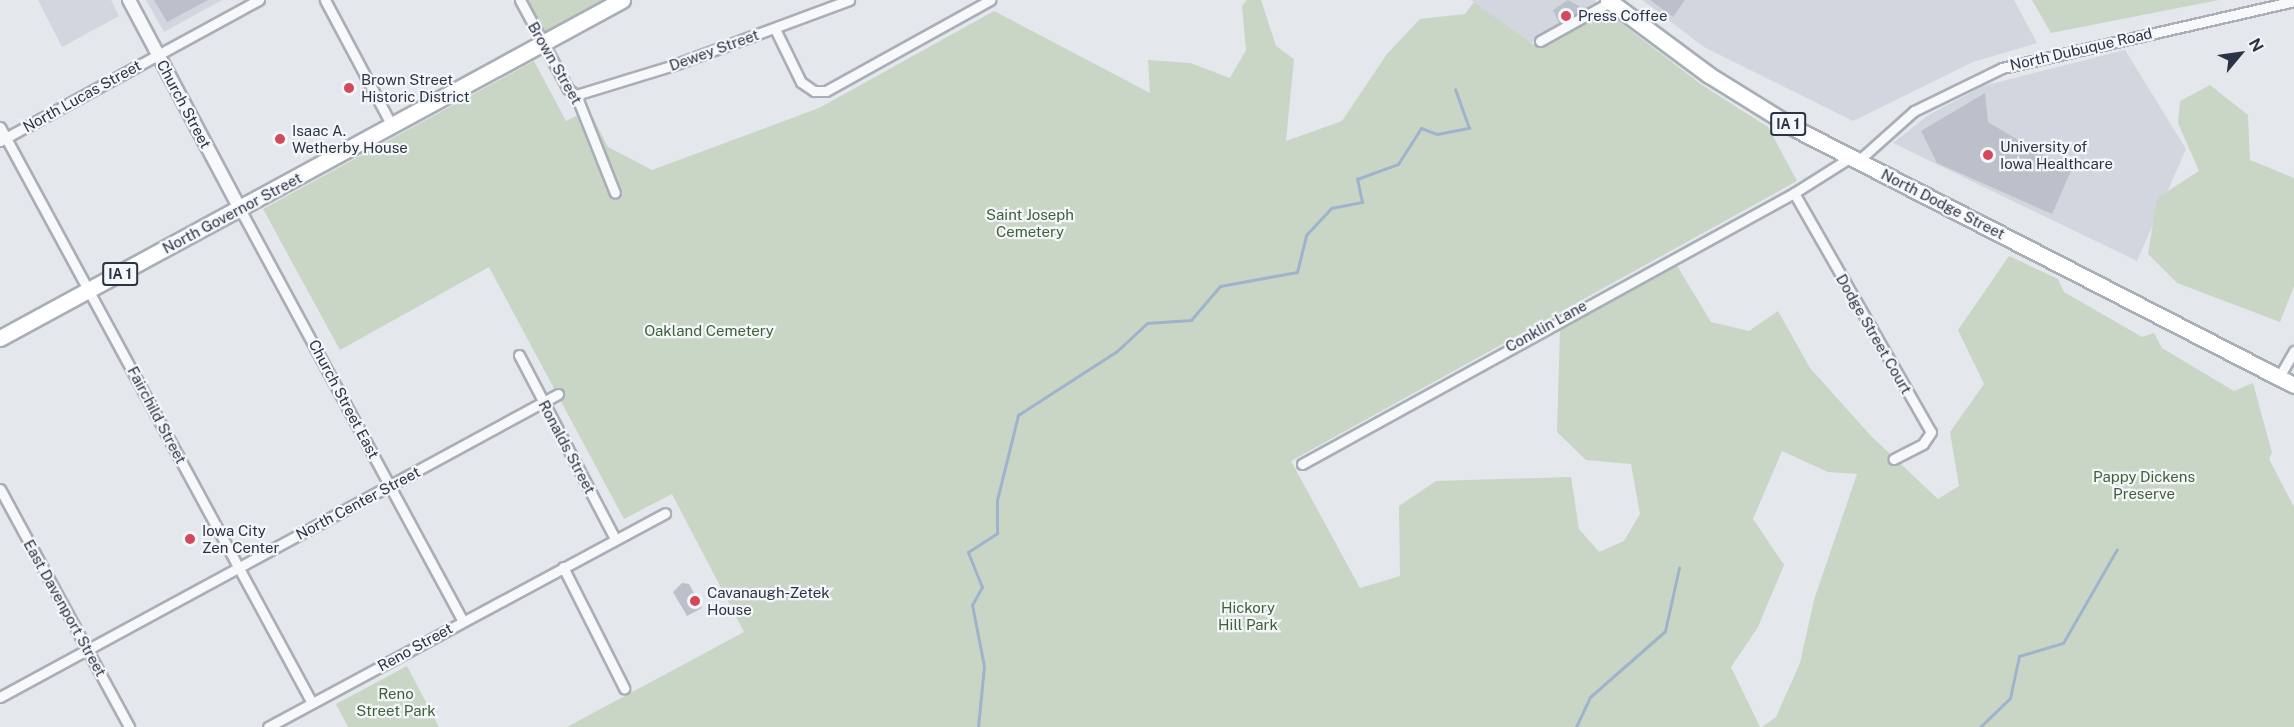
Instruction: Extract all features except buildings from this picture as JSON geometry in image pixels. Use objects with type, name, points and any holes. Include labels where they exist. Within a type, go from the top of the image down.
[{"type":"main road","name":"North Governor Street","points":[[0,338],[622,0]]},
{"type":"main road","name":"North Dodge Street","points":[[1609,1],[1752,103],[1855,159],[2294,385]]},
{"type":"street","name":"Church Street","points":[[129,0],[240,209]]},
{"type":"street","name":"North Lucas Street","points":[[3,140],[259,0]]},
{"type":"street","points":[[325,0],[392,126]]},
{"type":"street","name":"Brown Street","points":[[520,0],[568,89],[576,95],[615,193]]},
{"type":"street","name":"Dewey Street","points":[[576,95],[775,29],[849,0]]},
{"type":"street","points":[[775,29],[801,82],[814,91],[826,91],[990,0]]},
{"type":"street","points":[[1540,40],[1609,1]]},
{"type":"street","name":"North Dubuque Road","points":[[1794,193],[1855,159],[1914,111],[2002,68],[2294,1]]},
{"type":"street","name":"Fairchild Street","points":[[0,127],[3,140],[90,290],[312,703]]},
{"type":"street","name":"Dodge Street Court","points":[[1794,193],[1931,432],[1923,444],[1894,459]]},
{"type":"street","name":"Conklin Lane","points":[[1302,464],[1794,193]]},
{"type":"street","name":"Church Street East","points":[[240,209],[463,621]]},
{"type":"street","points":[[2279,377],[2294,351]]},
{"type":"street","name":"Ronalds Street","points":[[519,355],[615,539]]},
{"type":"street","name":"North Center Street","points":[[0,697],[558,394]]},
{"type":"street","name":"East Davenport Street","points":[[0,489],[129,727]]},
{"type":"street","name":"Reno Street","points":[[268,727],[665,513]]},
{"type":"street","points":[[563,567],[624,688]]},
{"type":"shaded area","points":[[38,0],[111,0],[119,16],[62,47]]},
{"type":"shaded area","points":[[146,0],[222,0],[164,32]]},
{"type":"shaded area","points":[[1471,0],[1594,0],[1600,5],[1531,43]]},
{"type":"shaded area","points":[[1642,0],[2014,0],[2037,43],[1973,62],[1853,121],[1704,47]]},
{"type":"shaded area","points":[[2125,50],[2186,149],[2137,261],[1893,143],[1927,116],[1983,86]]},
{"type":"green space","points":[[523,0],[613,0],[543,43]]},
{"type":"green space","points":[[1247,0],[1261,0],[1276,46],[1294,59],[1286,141],[1342,121],[1387,54],[1420,19],[1465,14],[1474,2],[1537,47],[1604,10],[1702,85],[1768,127],[1797,181],[1291,461],[1360,588],[1400,576],[1399,506],[1436,481],[1571,477],[1579,529],[1599,552],[1624,541],[1640,514],[1631,464],[1586,460],[1557,432],[1560,329],[1676,264],[1711,322],[1749,331],[1778,311],[1810,368],[1871,436],[1938,499],[1959,486],[1950,432],[1984,384],[1958,330],[2009,256],[2058,279],[2064,292],[2142,337],[2154,333],[2162,348],[2234,391],[2253,383],[2272,453],[2269,459],[2294,507],[2294,727],[1762,727],[1776,717],[1800,663],[1814,600],[1857,474],[1828,472],[1782,451],[1753,519],[1784,565],[1758,627],[1731,667],[1760,727],[567,727],[744,632],[672,494],[624,519],[489,267],[340,350],[263,209],[534,61],[566,121],[589,110],[608,147],[652,170],[819,108],[994,11],[1150,93],[1148,60],[1190,63],[1230,78],[1246,50],[1242,6]]},
{"type":"green space","points":[[2032,0],[2219,0],[2051,33]]},
{"type":"green space","points":[[2210,85],[2248,115],[2250,160],[2294,178],[2294,286],[2280,322],[2177,283],[2148,254],[2157,198],[2199,171],[2178,123],[2180,101]]},
{"type":"green space","name":"Reno Street Park","points":[[407,666],[439,727],[348,727],[336,704]]},
{"type":"waterway","points":[[978,727],[984,666],[972,605],[982,587],[968,552],[997,533],[997,500],[1018,415],[1117,351],[1147,323],[1191,320],[1220,286],[1297,272],[1306,235],[1331,208],[1362,202],[1357,179],[1398,164],[1421,128],[1437,134],[1469,128],[1455,89]]},
{"type":"waterway","points":[[1980,727],[2010,698],[2019,656],[2063,643],[2117,549]]},
{"type":"waterway","points":[[1576,727],[1590,697],[1665,631],[1679,568]]},
{"type":"place","name":"Press Coffee","points":[[1566,16]]},
{"type":"place","name":"Brown Street Historic District","points":[[349,88]]},
{"type":"place","name":"Isaac A. Wetherby House","points":[[280,139]]},
{"type":"place","name":"University of Iowa Healthcare","points":[[1988,155]]},
{"type":"place","name":"Iowa City Zen Center","points":[[190,539]]},
{"type":"place","name":"Cavanaugh-Zetek House","points":[[695,601]]},
{"type":"park label","name":"Saint Joseph Cemetery","points":[[1030,222]]},
{"type":"park label","name":"Oakland Cemetery","points":[[709,331]]},
{"type":"park label","name":"Pappy Dickens Preserve","points":[[2144,484]]},
{"type":"park label","name":"Hickory Hill Park","points":[[1248,616]]}]
